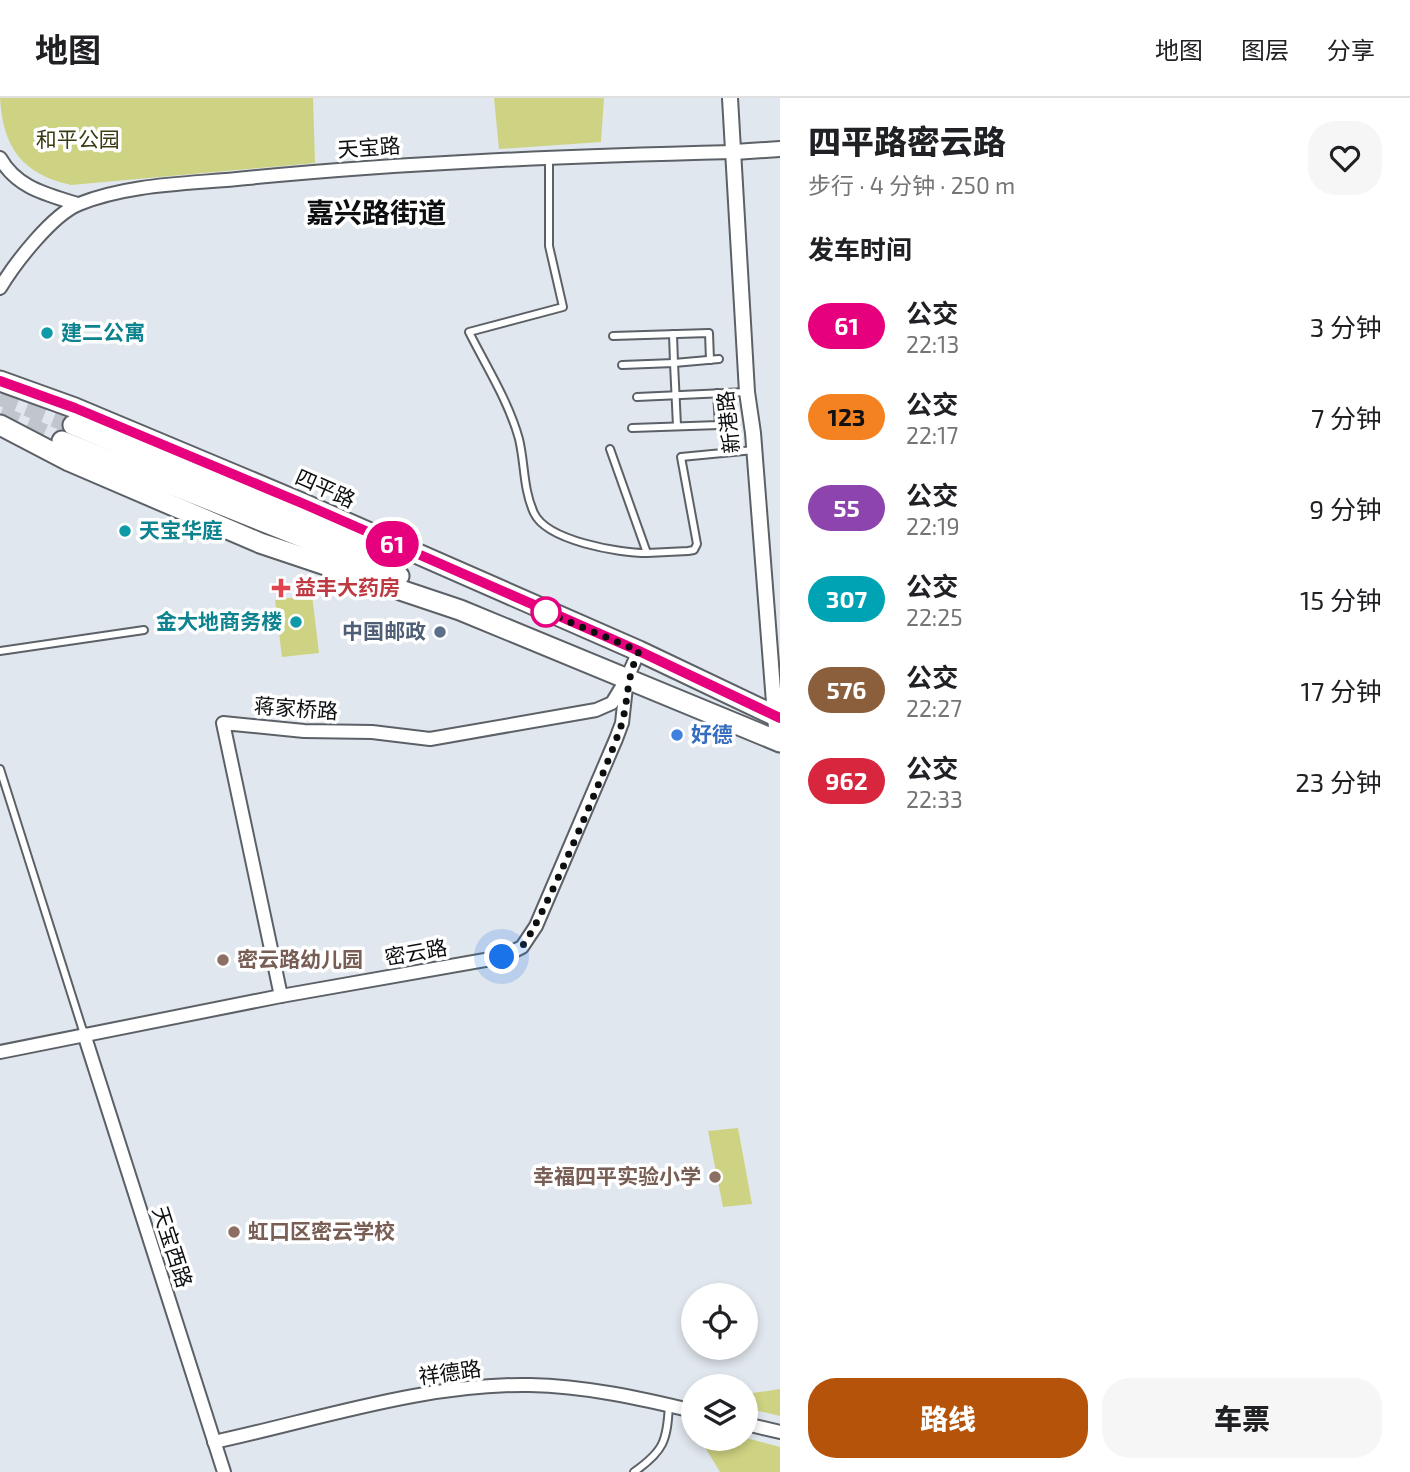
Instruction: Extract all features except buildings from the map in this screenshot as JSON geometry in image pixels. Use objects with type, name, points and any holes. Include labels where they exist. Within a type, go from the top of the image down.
[{"type":"main road","name":"四平路","points":[[0,381],[87,413],[639,651],[778,717]]},
{"type":"main road","points":[[0,425],[69,461],[260,543],[460,610],[778,742]]},
{"type":"main road","points":[[460,610],[374,565],[330,550],[68,433],[427,571],[465,576]]},
{"type":"street","name":"新港路","points":[[730,98],[747,392],[777,690],[778,742]]},
{"type":"street","name":"天宝路","points":[[0,288],[10,271],[47,230],[77,204],[124,191],[296,173],[549,157],[780,149]]},
{"type":"street","points":[[0,158],[19,182],[34,191],[77,204]]},
{"type":"street","name":"密云路","points":[[0,1052],[281,996],[502,957],[522,947],[540,915],[616,739],[626,700],[627,678],[639,651]]},
{"type":"street","name":"蒋家桥路","points":[[281,996],[223,723],[430,739],[596,710],[612,703],[627,678]]},
{"type":"street","name":"天宝西路","points":[[84,1034],[224,1472]]},
{"type":"street","name":"祥德路","points":[[214,1442],[419,1396],[490,1386],[574,1389],[681,1408]]},
{"type":"street","points":[[758,1427],[780,1432]]},
{"type":"lane","points":[[549,157],[549,246],[563,307],[469,332],[498,388],[519,439],[523,476],[535,514],[547,525],[594,548],[620,554],[694,550],[696,544],[681,457],[754,450]]},
{"type":"lane","points":[[613,337],[709,332],[710,360]]},
{"type":"lane","points":[[673,334],[677,426]]},
{"type":"lane","points":[[622,365],[719,359]]},
{"type":"lane","points":[[637,397],[747,392]]},
{"type":"lane","points":[[632,428],[719,425],[717,393]]},
{"type":"lane","points":[[610,449],[646,553]]},
{"type":"lane","points":[[0,651],[144,630]]},
{"type":"lane","points":[[0,769],[84,1034]]},
{"type":"lane","points":[[634,1472],[662,1449],[668,1432],[669,1405]]},
{"type":"green space","name":"和平公园","points":[[0,98],[313,98],[315,163],[71,185],[40,174],[18,156],[5,131]]},
{"type":"green space","points":[[494,98],[604,98],[601,142],[499,149]]},
{"type":"green space","points":[[312,595],[319,653],[282,657],[275,600]]},
{"type":"green space","points":[[738,1128],[752,1204],[723,1207],[708,1131]]},
{"type":"green space","points":[[780,1389],[780,1416],[758,1411],[758,1392]]},
{"type":"green space","points":[[758,1441],[780,1447],[780,1472],[720,1472],[707,1451],[758,1451]]},
{"type":"tunnel","points":[[0,396],[73,425]]},
{"type":"tunnel","points":[[0,415],[62,441]]},
{"type":"bus line","name":"61","points":[[0,381],[75,408],[304,504],[639,651],[780,718]]},
{"type":"place","name":"建二公寓","points":[[47,333]]},
{"type":"place","name":"天宝华庭","points":[[125,531]]},
{"type":"place","name":"益丰大药房","points":[[281,588]]},
{"type":"place","name":"金大地商务楼","points":[[296,622]]},
{"type":"place","name":"中国邮政","points":[[440,632]]},
{"type":"place","name":"好德","points":[[677,735]]},
{"type":"place","name":"密云路幼儿园","points":[[223,960]]},
{"type":"place","name":"幸福四平实验小学","points":[[715,1177]]},
{"type":"place","name":"虹口区密云学校","points":[[234,1232]]},
{"type":"district","name":"嘉兴路街道","points":[[376,213]]},
{"type":"route","points":[[502,957],[522,947],[536,926],[622,723],[627,678],[639,651],[546,612]]}]
